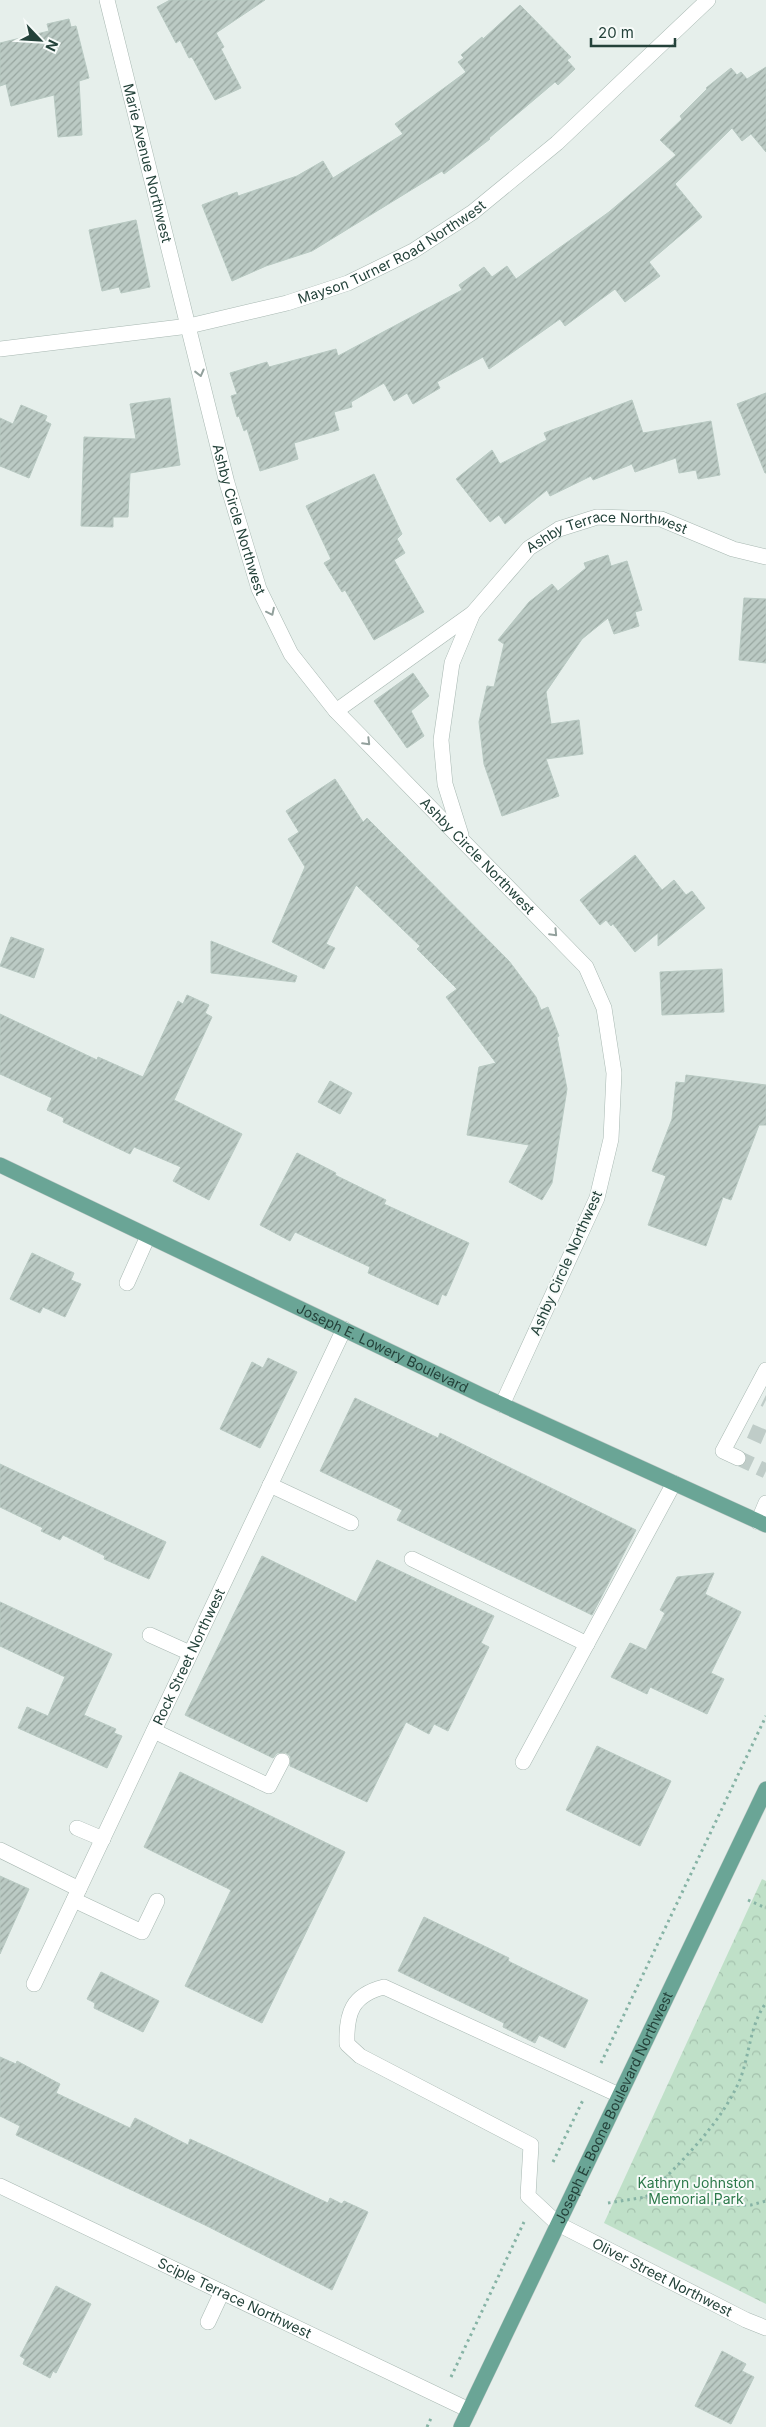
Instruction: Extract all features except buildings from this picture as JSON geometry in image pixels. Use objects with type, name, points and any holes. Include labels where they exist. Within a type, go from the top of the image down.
[{"type":"main road","name":"Joseph E. Lowery Boulevard","points":[[0,1165],[502,1404],[762,1523]]},
{"type":"main road","name":"Joseph E. Boone Boulevard Northwest","points":[[461,2427],[766,1789]]},
{"type":"street","name":"Marie Avenue Northwest","points":[[107,0],[188,326]]},
{"type":"street","name":"Mayson Turner Road Northwest","points":[[0,349],[188,326],[287,303],[348,282],[413,251],[473,212],[557,143],[708,0]]},
{"type":"street","name":"Ashby Circle Northwest","points":[[188,326],[227,482],[259,588],[291,654],[336,712],[586,967],[604,1008],[614,1073],[612,1139],[597,1198],[502,1404]]},
{"type":"street","name":"Ashby Terrace Northwest","points":[[336,712],[473,613],[529,548],[559,530],[597,518],[660,519],[733,549],[766,557]]},
{"type":"street","name":"Ashby Terrace Northwest","points":[[462,839],[445,784],[441,740],[452,663],[473,613]]},
{"type":"street","points":[[127,1283],[148,1236]]},
{"type":"street","name":"Rock Street Northwest","points":[[34,1984],[344,1329]]},
{"type":"street","points":[[738,1458],[723,1451],[743,1428],[759,1396],[766,1370]]},
{"type":"street","points":[[523,1762],[674,1483]]},
{"type":"street","points":[[270,1485],[351,1523]]},
{"type":"street","points":[[762,1523],[766,1504]]},
{"type":"street","points":[[412,1559],[587,1644]]},
{"type":"street","points":[[150,1635],[190,1654]]},
{"type":"street","points":[[154,1731],[269,1786],[282,1762]]},
{"type":"street","points":[[77,1828],[103,1839]]},
{"type":"street","points":[[0,1850],[142,1932],[157,1901]]},
{"type":"street","points":[[534,2202],[528,2196],[530,2145],[360,2056],[347,2044],[346,2026],[351,2007],[368,1991],[384,1987],[619,2095]]},
{"type":"street","name":"Sciple Terrace Northwest","points":[[0,2186],[469,2410]]},
{"type":"street","name":"Oliver Street Northwest","points":[[534,2202],[558,2224],[746,2320],[766,2328]]},
{"type":"street","points":[[208,2322],[222,2292]]},
{"type":"path","points":[[550,2168],[766,1716]]},
{"type":"path","points":[[748,1900],[766,1908]]},
{"type":"path","points":[[646,2197],[689,2153],[727,2103],[748,2058],[752,2032],[759,2013],[766,2003]]},
{"type":"path","points":[[608,2203],[646,2197],[728,2205],[751,2205],[766,2201]]},
{"type":"path","points":[[454,2370],[534,2202]]},
{"type":"path","points":[[427,2427],[430,2420]]},
{"type":"green space","name":"Kathryn Johnston Memorial Park","points":[[762,1879],[766,1881],[766,2304],[604,2223]]},
{"type":"tunnel","points":[[750,1431],[766,1438]]},
{"type":"tunnel","points":[[738,1458],[766,1471]]}]
